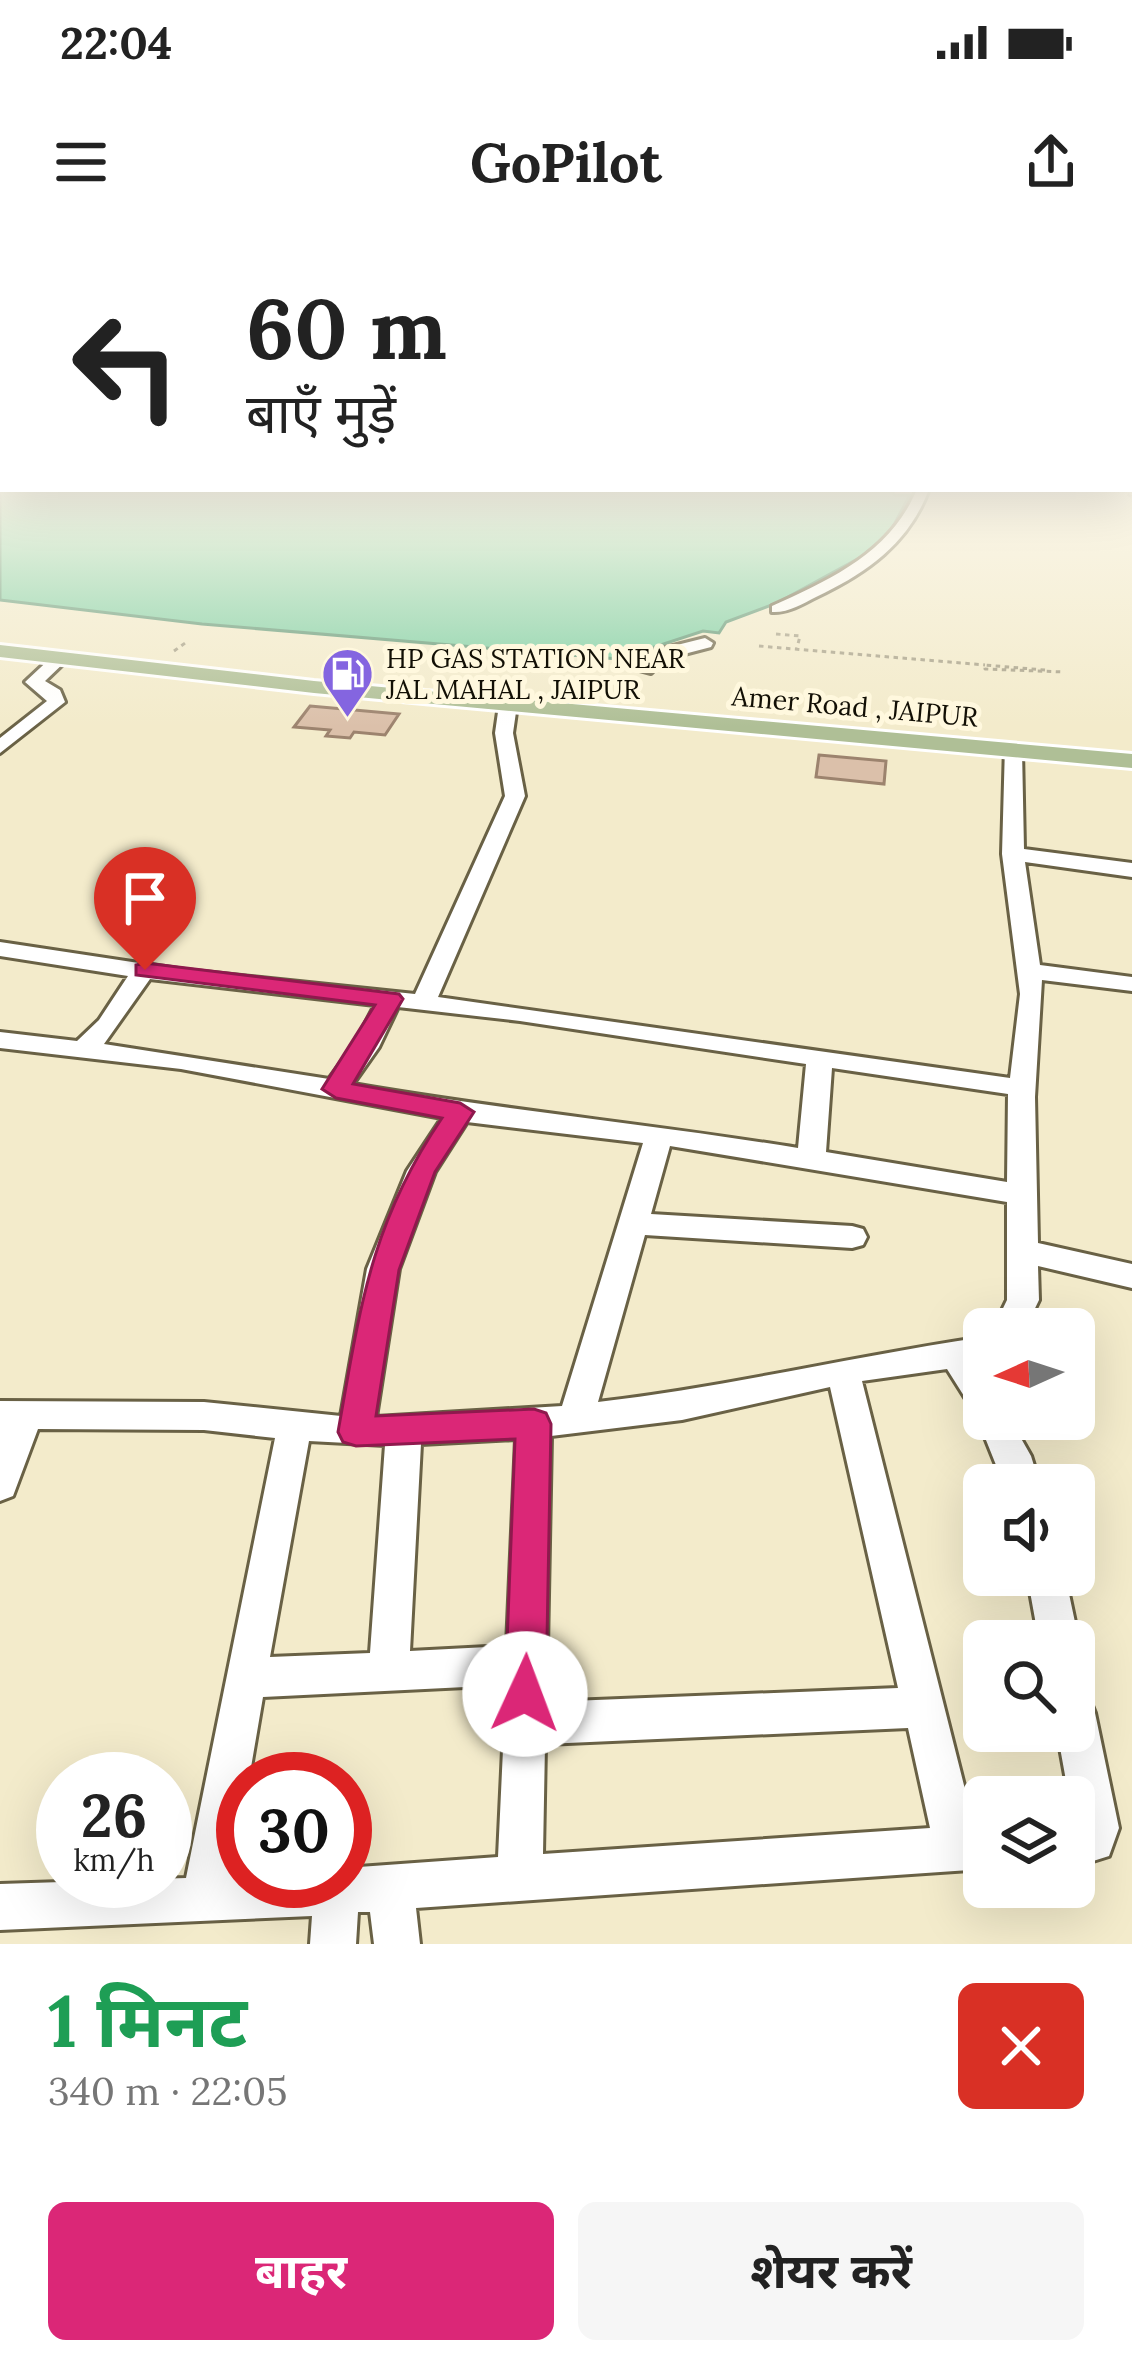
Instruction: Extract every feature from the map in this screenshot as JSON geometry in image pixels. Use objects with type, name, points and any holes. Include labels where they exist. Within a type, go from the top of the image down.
[{"type":"main road","points":[[0,636],[336,664],[482,694],[1132,741]]},
{"type":"main road","name":"Amer Road , JAIPUR","points":[[0,651],[482,694],[508,704],[1132,761]]},
{"type":"street","points":[[778,609],[850,569]]},
{"type":"street","points":[[644,669],[658,655],[705,643]]},
{"type":"street","points":[[0,748],[56,702],[54,694],[34,682],[61,658]]},
{"type":"street","points":[[422,1003],[514,796],[514,772],[501,741],[508,704]]},
{"type":"street","points":[[1012,751],[1013,854],[1032,994],[1022,1088],[1024,1251],[1019,1308]]},
{"type":"street","points":[[1013,854],[1132,870]]},
{"type":"street","points":[[5,956],[520,1013],[1022,1088]]},
{"type":"street","points":[[84,1049],[108,1025],[145,970]]},
{"type":"street","points":[[1030,971],[1132,984]]},
{"type":"street","points":[[336,1089],[366,1047],[390,999]]},
{"type":"street","points":[[0,1040],[84,1049],[460,1112],[659,1136],[1024,1195]]},
{"type":"street","points":[[811,1160],[820,1058]]},
{"type":"street","points":[[356,1432],[383,1270],[421,1171],[460,1112]]},
{"type":"street","points":[[576,1418],[659,1136]]},
{"type":"street","points":[[634,1224],[852,1237]]},
{"type":"street","points":[[1024,1251],[1132,1276]]},
{"type":"street","points":[[0,1485],[13,1415],[204,1416],[356,1432],[534,1424],[682,1406],[843,1371],[963,1354]]},
{"type":"street","points":[[843,1371],[923,1707],[963,1826]]},
{"type":"street","points":[[520,1879],[534,1424]]},
{"type":"street","points":[[204,1900],[294,1428]]},
{"type":"street","points":[[389,1672],[404,1430]]},
{"type":"street","points":[[246,1678],[526,1665]]},
{"type":"street","points":[[524,1724],[923,1707]]},
{"type":"street","points":[[372,1888],[963,1847]]},
{"type":"street","points":[[390,1887],[397,1944]]},
{"type":"street","points":[[0,1907],[216,1899]]},
{"type":"street","points":[[333,1944],[336,1908]]},
{"type":"path","points":[[776,634],[800,636],[796,650]]},
{"type":"path","points":[[759,646],[1045,670]]},
{"type":"path","points":[[985,665],[1064,672]]},
{"type":"shaded area","points":[[0,569],[840,569],[777,603],[726,622],[719,633],[703,631],[618,659],[202,624],[0,600]]},
{"type":"building","points":[[310,706],[399,714],[385,735],[326,736],[330,730],[294,727]]},
{"type":"building","points":[[819,755],[886,761],[884,784],[816,777]]},
{"type":"place","name":"HP GAS STATION NEAR JAL MAHAL , JAIPUR","points":[[347,720]]},
{"type":"route","points":[[145,970],[390,999],[366,1047],[336,1089],[460,1112],[421,1171],[383,1270],[356,1432],[534,1424],[525,1694]]}]
